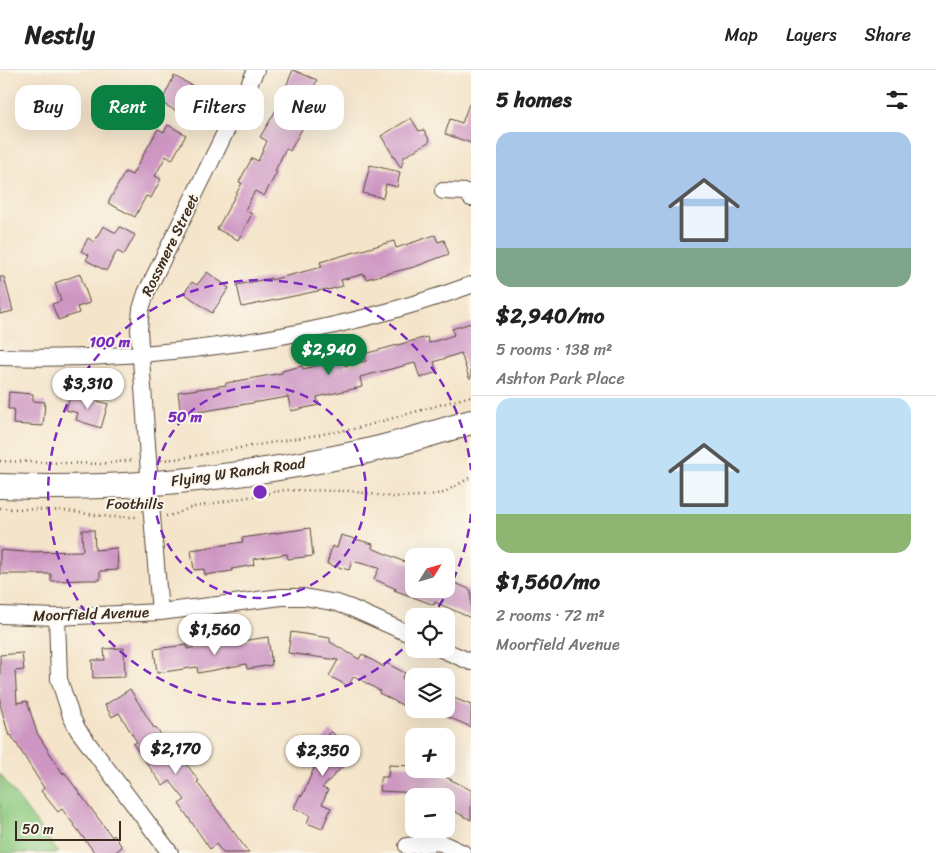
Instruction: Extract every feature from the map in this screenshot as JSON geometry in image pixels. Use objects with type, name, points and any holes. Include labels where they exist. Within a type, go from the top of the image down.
[{"type":"street","name":"Rossmere Street","points":[[160,612],[141,354],[141,309],[146,293],[256,70]]},
{"type":"street","points":[[443,191],[467,192],[471,198]]},
{"type":"street","points":[[0,357],[45,358],[141,354],[286,335],[352,321],[404,307],[471,285]]},
{"type":"street","name":"Flying W Ranch Road","points":[[0,486],[151,484],[240,474],[360,453],[471,422]]},
{"type":"street","name":"Moorfield Avenue","points":[[0,615],[57,617],[160,612],[282,597],[304,597],[351,608],[405,632]]},
{"type":"street","points":[[57,617],[59,679],[71,716],[78,730],[170,853]]},
{"type":"street","points":[[455,655],[471,662]]},
{"type":"street","points":[[407,846],[439,842],[463,853]]},
{"type":"path","points":[[0,461],[101,464],[175,459],[358,428],[471,396]]},
{"type":"path","name":"Foothills","points":[[0,508],[67,511],[110,517],[174,515],[189,508],[285,490],[349,491],[393,497],[422,496],[443,493],[471,477]]},
{"type":"green space","points":[[0,774],[59,853],[0,853]]},
{"type":"building","points":[[293,70],[317,80],[315,85],[287,85]]},
{"type":"building","points":[[174,76],[191,85],[175,85],[175,110],[165,105],[165,95]]},
{"type":"building","points":[[469,104],[471,104],[471,143],[445,134],[450,119],[462,123]]},
{"type":"building","points":[[274,114],[274,130],[301,130],[290,151],[286,148],[275,171],[277,172],[264,196],[255,191],[245,210],[252,214],[238,240],[217,229],[242,183],[239,182],[252,158],[258,161],[267,141],[260,137]]},
{"type":"building","points":[[411,118],[419,131],[424,130],[430,141],[404,157],[401,168],[381,136]]},
{"type":"building","points":[[168,125],[186,135],[172,160],[166,156],[155,176],[161,179],[151,198],[146,196],[135,217],[108,203],[125,172],[132,175],[157,130],[164,132]]},
{"type":"building","points":[[370,165],[400,172],[397,187],[386,184],[383,198],[363,193]]},
{"type":"building","points":[[103,226],[116,233],[120,227],[135,235],[124,255],[117,251],[106,271],[86,260],[89,255],[81,251],[88,238],[94,242]]},
{"type":"building","points":[[435,235],[438,242],[444,240],[449,254],[414,267],[366,279],[364,274],[341,280],[343,286],[328,290],[242,307],[237,285],[271,278],[271,280],[322,267],[320,262],[394,241],[396,248]]},
{"type":"building","points":[[207,272],[229,288],[212,313],[184,293],[192,282],[197,285]]},
{"type":"building","points":[[80,274],[90,303],[77,307],[79,313],[58,320],[52,304],[61,301],[55,283]]},
{"type":"building","points":[[0,277],[4,277],[13,311],[0,314]]},
{"type":"building","points":[[471,323],[471,378],[469,378],[461,353],[434,362],[437,372],[420,378],[415,363],[360,377],[362,387],[317,397],[319,405],[291,411],[288,397],[181,415],[178,392],[226,385],[226,383],[282,373],[282,371],[302,366],[303,369],[344,359],[345,366],[366,361],[364,354],[427,337],[429,343],[454,335],[452,329]]},
{"type":"building","points":[[9,392],[33,394],[33,401],[45,402],[43,426],[13,424],[14,409],[8,409]]},
{"type":"building","points":[[71,393],[108,404],[101,428],[76,420],[78,413],[66,410]]},
{"type":"building","points":[[310,528],[313,556],[288,559],[287,554],[253,559],[254,565],[205,575],[204,569],[194,570],[191,550],[243,542],[242,538]]},
{"type":"building","points":[[82,530],[94,530],[95,550],[117,548],[118,570],[100,571],[100,580],[51,581],[51,574],[0,574],[0,550],[24,552],[83,551]]},
{"type":"building","points":[[341,535],[373,544],[372,548],[405,562],[405,594],[374,579],[379,568],[352,561],[349,570],[327,564],[332,546],[337,548]]},
{"type":"building","points":[[455,583],[471,590],[471,618],[455,611],[455,608],[448,608],[435,602],[434,605],[415,598],[455,598]]},
{"type":"building","points":[[291,632],[330,638],[330,642],[359,659],[362,654],[384,667],[386,663],[405,673],[402,678],[405,680],[405,704],[404,706],[379,693],[380,691],[354,676],[348,686],[329,676],[338,660],[288,653]]},
{"type":"building","points":[[268,637],[272,665],[247,669],[246,664],[198,673],[197,667],[157,673],[154,649],[187,645],[187,649],[228,640],[229,643]]},
{"type":"building","points":[[124,648],[125,677],[93,678],[92,660],[105,660],[104,649]]},
{"type":"building","points":[[22,653],[24,670],[15,671],[17,703],[27,701],[37,733],[63,774],[64,772],[112,837],[114,835],[122,847],[114,853],[95,853],[62,809],[58,812],[41,791],[44,788],[11,735],[9,736],[0,704],[0,655]]},
{"type":"building","points":[[130,689],[154,728],[177,755],[179,754],[249,853],[223,853],[216,844],[210,849],[179,804],[185,800],[170,781],[163,786],[133,744],[137,742],[119,713],[112,717],[105,705]]},
{"type":"building","points":[[455,699],[471,705],[471,727],[451,718],[455,718]]},
{"type":"building","points":[[331,731],[345,745],[350,740],[359,749],[322,788],[328,790],[322,804],[331,808],[322,829],[307,823],[310,815],[294,808],[300,795],[302,796],[315,766],[306,757]]},
{"type":"building","points":[[389,765],[405,766],[405,778],[448,778],[471,790],[471,820],[455,812],[455,788],[405,788],[405,792],[380,791],[381,777],[388,777]]}]
